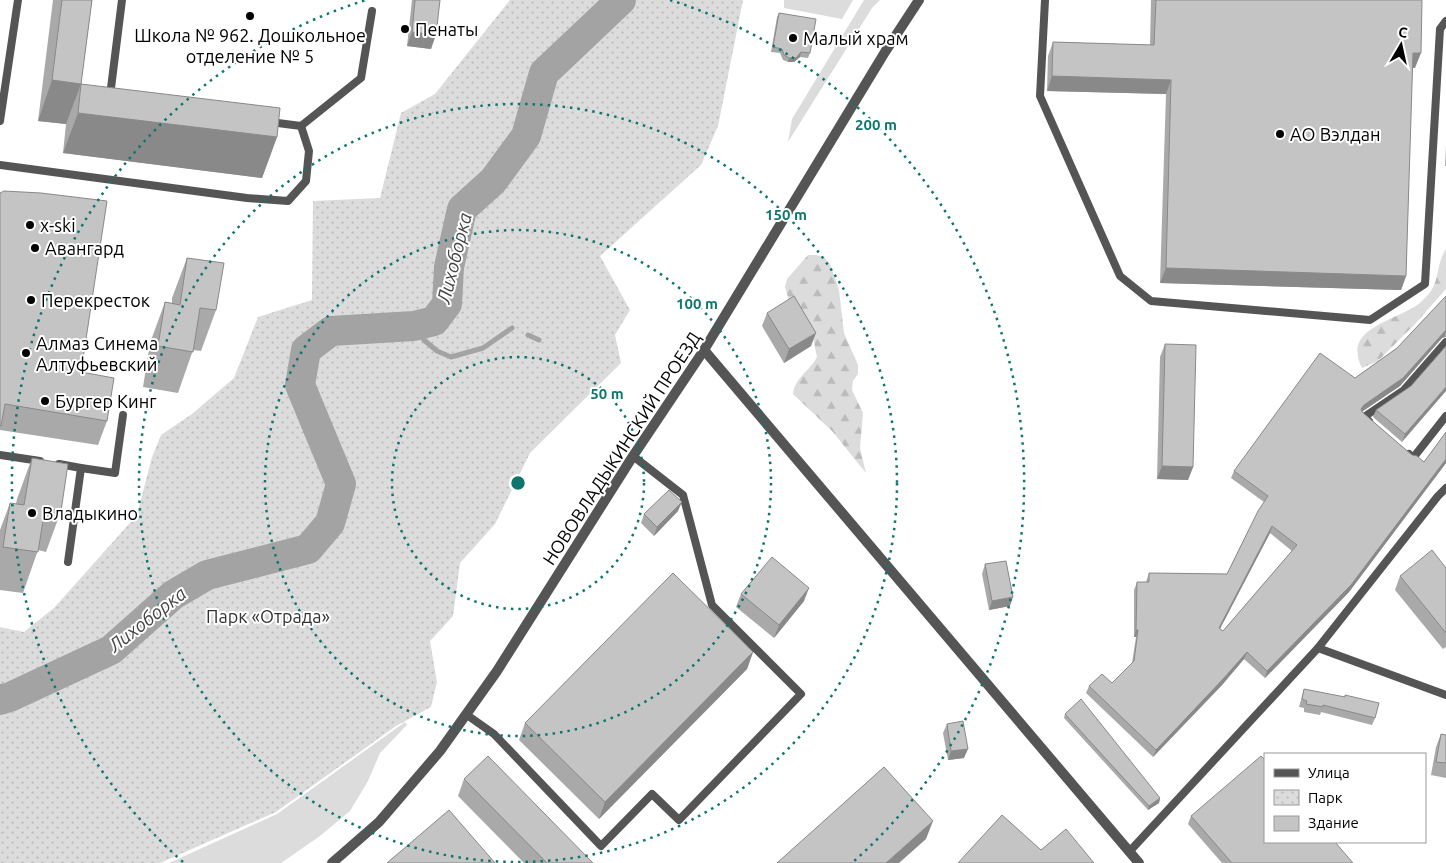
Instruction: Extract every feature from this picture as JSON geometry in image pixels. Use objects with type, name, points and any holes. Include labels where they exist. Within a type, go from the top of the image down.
[{"type":"street","name":"НОВОВЛАДЫКИНСКИЙ ПРОЕЗД","points":[[332,863],[379,822],[440,751],[467,715],[633,456],[704,350],[885,52],[919,0]]},
{"type":"street","points":[[704,350],[1139,863]]},
{"type":"lane","points":[[0,121],[18,0]]},
{"type":"lane","points":[[119,102],[109,100],[122,0]]},
{"type":"lane","points":[[1044,0],[1040,96],[1120,276],[1151,301],[1370,320],[1425,284],[1440,29],[1446,21]]},
{"type":"lane","points":[[263,121],[301,126],[361,78],[372,11]]},
{"type":"lane","points":[[0,165],[247,198],[288,201],[306,181],[309,151],[301,126]]},
{"type":"lane","points":[[1378,429],[1364,417],[1404,390],[1446,342]]},
{"type":"lane","points":[[54,464],[115,473],[123,415]]},
{"type":"lane","points":[[1399,446],[1413,458],[1446,416]]},
{"type":"lane","points":[[0,455],[45,462]]},
{"type":"lane","points":[[467,715],[494,734],[601,846],[652,794],[679,820],[801,694],[712,605],[683,494],[633,456]]},
{"type":"lane","points":[[68,562],[82,468]]},
{"type":"lane","points":[[1129,852],[1318,648],[1446,488]]},
{"type":"lane","points":[[1318,648],[1446,695]]},
{"type":"green space","name":"Парк «Отрада»","points":[[510,0],[743,0],[718,126],[701,165],[600,256],[630,310],[615,335],[621,363],[530,453],[495,524],[460,563],[453,616],[430,641],[437,682],[431,707],[396,726],[276,812],[160,863],[0,863],[0,627],[24,632],[54,608],[137,515],[152,457],[161,435],[192,414],[234,378],[258,317],[312,300],[313,201],[380,198],[401,113],[435,94]]},
{"type":"green space","points":[[784,0],[853,0],[842,19],[784,8]]},
{"type":"green space","points":[[864,0],[880,0],[872,8],[788,142],[792,119]]},
{"type":"green space","points":[[1446,249],[1446,289],[1378,361],[1362,368],[1357,354],[1359,342],[1366,333],[1414,307],[1429,294],[1433,288],[1442,256]]},
{"type":"green space","points":[[808,255],[824,257],[830,264],[839,290],[844,333],[858,365],[858,374],[853,381],[852,390],[863,413],[860,448],[866,473],[832,431],[793,394],[797,383],[817,357],[810,326],[803,314],[790,304],[785,287],[787,279]]},
{"type":"green space","points":[[405,722],[407,725],[380,753],[368,781],[350,811],[320,836],[281,863],[169,863],[277,814]]},
{"type":"building","points":[[62,0],[92,0],[81,84],[52,80]]},
{"type":"building","points":[[415,0],[440,0],[436,35],[412,32]]},
{"type":"building","points":[[1156,0],[1422,0],[1421,53],[1413,53],[1406,276],[1166,268],[1171,80],[1052,76],[1053,42],[1154,45]]},
{"type":"building","name":"Малый храм","points":[[779,13],[816,19],[810,53],[801,52],[796,58],[789,58],[784,55],[782,49],[773,47]]},
{"type":"building","points":[[81,84],[280,108],[277,137],[78,113]]},
{"type":"building","points":[[4,191],[41,193],[107,201],[81,372],[114,378],[107,421],[5,404],[0,426],[0,193]]},
{"type":"building","points":[[187,258],[224,263],[216,310],[200,308],[193,352],[158,346],[165,302],[180,305]]},
{"type":"building","points":[[794,296],[816,333],[789,349],[767,313]]},
{"type":"building","points":[[1446,296],[1446,330],[1403,378],[1361,409],[1362,412],[1412,455],[1417,456],[1424,462],[1446,432],[1446,459],[1351,585],[1267,671],[1247,652],[1156,750],[1089,686],[1102,674],[1112,683],[1134,661],[1138,630],[1136,630],[1137,582],[1149,582],[1149,573],[1227,574],[1258,511],[1268,496],[1234,471],[1320,353],[1355,378],[1397,348]],"holes":[[[1272,526],[1297,545],[1223,631],[1219,628]]]},
{"type":"building","points":[[1165,344],[1196,345],[1193,467],[1162,466]]},
{"type":"building","points":[[1446,346],[1446,387],[1405,434],[1376,410],[1411,386]]},
{"type":"building","points":[[32,458],[68,464],[61,511],[45,508],[38,552],[3,547],[10,503],[24,505]]},
{"type":"building","points":[[669,490],[682,502],[657,527],[644,514]]},
{"type":"building","points":[[1432,550],[1446,568],[1446,633],[1400,576]]},
{"type":"building","points":[[772,557],[809,588],[779,625],[741,594]]},
{"type":"building","points":[[1006,561],[1013,597],[992,601],[985,564]]},
{"type":"building","points":[[673,573],[753,652],[605,802],[525,723]]},
{"type":"building","points":[[1304,689],[1345,697],[1345,695],[1379,703],[1375,718],[1323,705],[1323,707],[1306,704],[1307,701],[1302,699]]},
{"type":"building","points":[[1081,699],[1160,798],[1149,806],[1065,714]]},
{"type":"building","points":[[963,721],[968,749],[951,751],[947,724]]},
{"type":"building","points":[[1441,734],[1446,735],[1446,763],[1436,762]]},
{"type":"building","points":[[488,756],[593,863],[547,863],[464,779]]},
{"type":"building","points":[[1261,756],[1264,759],[1264,843],[1336,843],[1353,863],[1232,863],[1191,816]]},
{"type":"building","points":[[884,767],[933,821],[886,863],[777,863]]},
{"type":"building","points":[[449,810],[495,863],[387,863]]},
{"type":"building","points":[[1002,815],[1041,850],[1066,829],[1094,863],[958,863]]},
{"type":"waterway","name":"Лихоборка","points":[[0,700],[111,650],[173,595],[207,575],[308,549],[330,523],[341,484],[300,385],[306,350],[331,331],[414,326],[434,321],[447,304],[449,267],[462,209],[493,181],[526,136],[544,73],[621,0]]},
{"type":"waterway","points":[[414,326],[424,340],[437,351],[451,357],[483,348],[512,328]]},
{"type":"waterway","points":[[528,335],[539,340]]},
{"type":"place","name":"Школа № 962. Дошкольное отделение № 5","points":[[250,16]]},
{"type":"place","name":"Пенаты","points":[[405,29]]},
{"type":"place","name":"Малый храм","points":[[793,38]]},
{"type":"place","name":"АО Вэлдан","points":[[1280,134]]},
{"type":"place","name":"x-ski","points":[[30,225]]},
{"type":"place","name":"Авангард","points":[[35,248]]},
{"type":"place","name":"Перекресток","points":[[31,300]]},
{"type":"place","name":"Алмаз Синема Алтуфьевский","points":[[26,353]]},
{"type":"place","name":"Бургер Кинг","points":[[45,401]]},
{"type":"place","name":"Владыкино","points":[[32,513]]}]
